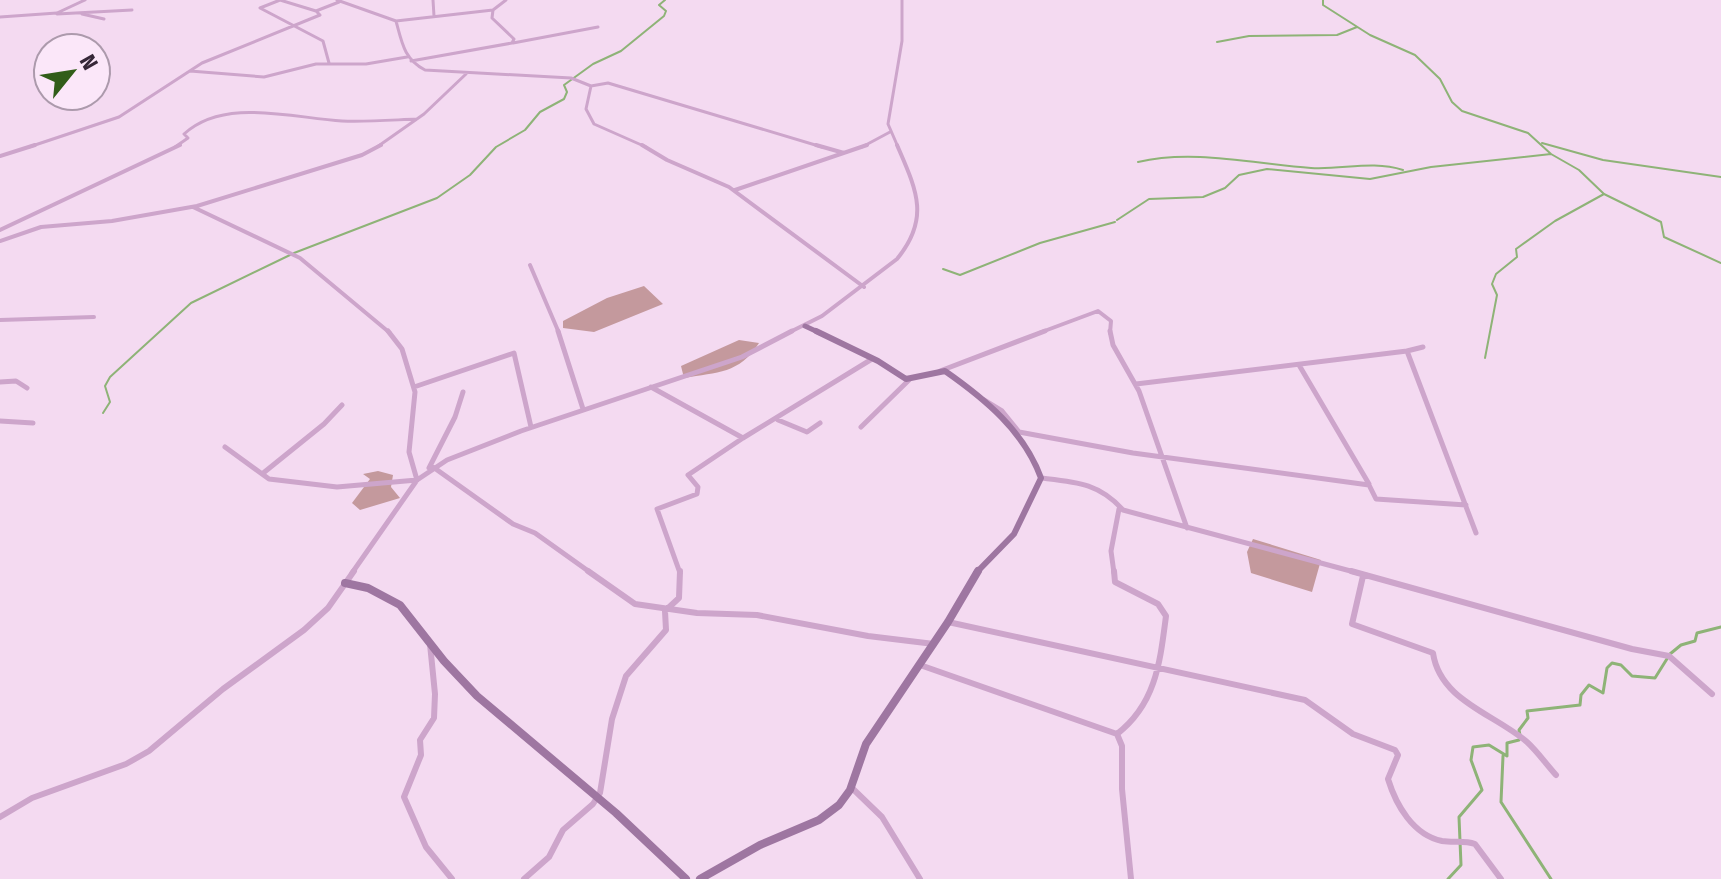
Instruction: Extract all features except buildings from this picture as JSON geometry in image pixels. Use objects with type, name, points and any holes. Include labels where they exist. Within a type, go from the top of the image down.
[{"type":"street","points":[[52,14],[85,0]]},
{"type":"street","points":[[0,156],[119,117],[202,63],[291,25],[322,14],[280,0],[260,8],[291,25],[323,41],[329,63]]},
{"type":"street","points":[[433,0],[434,16]]},
{"type":"street","points":[[316,11],[338,1],[396,21],[493,10],[506,0]]},
{"type":"street","points":[[0,817],[32,798],[126,764],[160,744],[223,689],[312,624],[345,583],[417,480],[433,467],[531,427],[733,362],[805,326],[864,287],[904,251],[920,217],[909,172],[888,124],[902,41],[902,0]]},
{"type":"street","points":[[81,14],[102,9],[132,10]]},
{"type":"street","points":[[493,10],[492,19],[513,41]]},
{"type":"street","points":[[0,17],[81,14],[104,19]]},
{"type":"street","points":[[396,21],[407,57],[429,71],[573,79],[591,86],[603,82],[844,153]]},
{"type":"street","points":[[411,61],[598,27]]},
{"type":"street","points":[[190,71],[264,77],[329,63],[366,64],[407,57]]},
{"type":"street","points":[[0,241],[41,227],[112,221],[193,207],[362,155],[418,119],[466,74]]},
{"type":"street","points":[[591,86],[586,112],[594,124],[632,138],[653,153],[711,177],[864,287]]},
{"type":"street","points":[[0,230],[185,142],[188,138],[184,134],[186,129],[208,119],[243,112],[345,121],[418,119]]},
{"type":"street","points":[[734,191],[870,144],[890,131]]},
{"type":"street","points":[[193,207],[300,258],[387,329],[402,349],[414,387],[409,452],[417,480]]},
{"type":"street","points":[[530,265],[561,339],[583,409]]},
{"type":"street","points":[[861,427],[909,380],[1098,311],[1109,318],[1113,345],[1136,384],[1187,528]]},
{"type":"street","points":[[0,320],[94,317]]},
{"type":"street","points":[[805,326],[909,380]]},
{"type":"street","points":[[1136,384],[1423,347]]},
{"type":"street","points":[[1407,351],[1476,533]]},
{"type":"street","points":[[414,387],[514,353],[531,427]]},
{"type":"street","points":[[524,879],[549,857],[563,830],[597,798],[602,788],[605,753],[626,676],[666,630],[668,608],[679,598],[680,570],[665,538],[666,528],[657,509],[697,494],[698,487],[688,475],[872,359]]},
{"type":"street","points":[[1299,365],[1376,499],[1417,499],[1466,505]]},
{"type":"street","points":[[700,879],[760,845],[830,812],[844,800],[852,788],[858,757],[934,644],[980,568],[1014,534],[1041,478],[1032,456],[1001,416],[945,371],[939,371]]},
{"type":"street","points":[[0,382],[16,381],[27,388]]},
{"type":"street","points":[[651,387],[743,438]]},
{"type":"street","points":[[427,472],[455,417],[463,392]]},
{"type":"street","points":[[983,400],[1002,411],[1019,432],[1160,456],[1369,485]]},
{"type":"street","points":[[262,474],[275,459],[327,422],[342,405]]},
{"type":"street","points":[[777,420],[807,432],[820,423]]},
{"type":"street","points":[[0,421],[33,423]]},
{"type":"street","points":[[225,447],[269,479],[337,487],[417,480]]},
{"type":"street","points":[[433,467],[513,524],[535,533],[635,604],[712,614],[757,615],[868,636],[934,644]]},
{"type":"street","points":[[1041,478],[1070,481],[1107,492],[1119,509],[1632,649],[1669,656],[1712,694]]},
{"type":"street","points":[[1117,734],[1135,723],[1145,707],[1159,667],[1164,611],[1158,604],[1121,587],[1113,577],[1111,551],[1119,509]]},
{"type":"street","points":[[1363,576],[1352,624],[1433,653],[1435,666],[1469,707],[1526,741],[1556,775]]},
{"type":"street","points":[[345,583],[368,588],[400,605],[477,696],[665,856],[686,879]]},
{"type":"street","points":[[948,622],[1305,700],[1353,734],[1395,750],[1398,755],[1388,779],[1397,804],[1424,834],[1445,842],[1460,840],[1475,845],[1501,879]]},
{"type":"street","points":[[430,643],[436,706],[431,728],[420,740],[421,755],[404,797],[426,847],[452,879]]},
{"type":"street","points":[[920,665],[1117,734],[1122,746],[1122,789],[1131,879]]},
{"type":"street","points":[[852,788],[879,815],[920,879]]},
{"type":"shaded area","points":[[644,286],[663,304],[594,332],[563,328],[563,321],[607,298]]},
{"type":"shaded area","points":[[739,340],[759,343],[744,361],[727,370],[684,378],[681,366]]},
{"type":"shaded area","points":[[378,471],[393,475],[391,487],[400,498],[360,510],[352,503],[370,479],[363,474]]},
{"type":"shaded area","points":[[1253,539],[1321,560],[1312,592],[1251,573],[1247,552]]},
{"type":"waterway","points":[[294,253],[437,198],[470,175],[496,147],[525,130],[540,112],[564,99],[567,92],[564,85],[593,64],[621,51],[664,16],[666,11],[659,5],[665,0]]},
{"type":"waterway","points":[[1323,0],[1323,5],[1370,35],[1415,55],[1440,79],[1452,102],[1462,111],[1528,133],[1551,154]]},
{"type":"waterway","points":[[1217,42],[1249,36],[1337,35],[1357,27]]},
{"type":"waterway","points":[[1542,143],[1603,160],[1721,177]]},
{"type":"waterway","points":[[1117,220],[1149,199],[1203,197],[1225,188],[1239,175],[1267,169],[1370,179],[1431,167],[1551,154]]},
{"type":"waterway","points":[[1551,154],[1579,170],[1604,194]]},
{"type":"waterway","points":[[1138,162],[1202,157],[1311,168],[1369,166],[1403,170]]},
{"type":"waterway","points":[[1485,358],[1497,295],[1492,284],[1496,274],[1517,257],[1516,249],[1555,221],[1604,194]]},
{"type":"waterway","points":[[1604,194],[1661,222],[1664,237],[1721,263]]},
{"type":"waterway","points":[[943,269],[960,275],[1040,243],[1115,222]]},
{"type":"waterway","points":[[103,413],[110,402],[105,386],[110,377],[191,303],[290,255]]},
{"type":"waterway","points":[[1520,735],[1519,730],[1528,718],[1527,711],[1580,705],[1581,695],[1589,685],[1603,693],[1607,668],[1612,663],[1621,665],[1632,676],[1655,678],[1670,654],[1681,645],[1695,641],[1697,633],[1721,627]]},
{"type":"waterway","points":[[1448,879],[1461,865],[1459,817],[1482,790],[1471,760],[1473,747],[1489,745],[1507,756],[1507,743],[1519,740]]},
{"type":"waterway","points":[[1503,756],[1501,802],[1551,879]]}]
